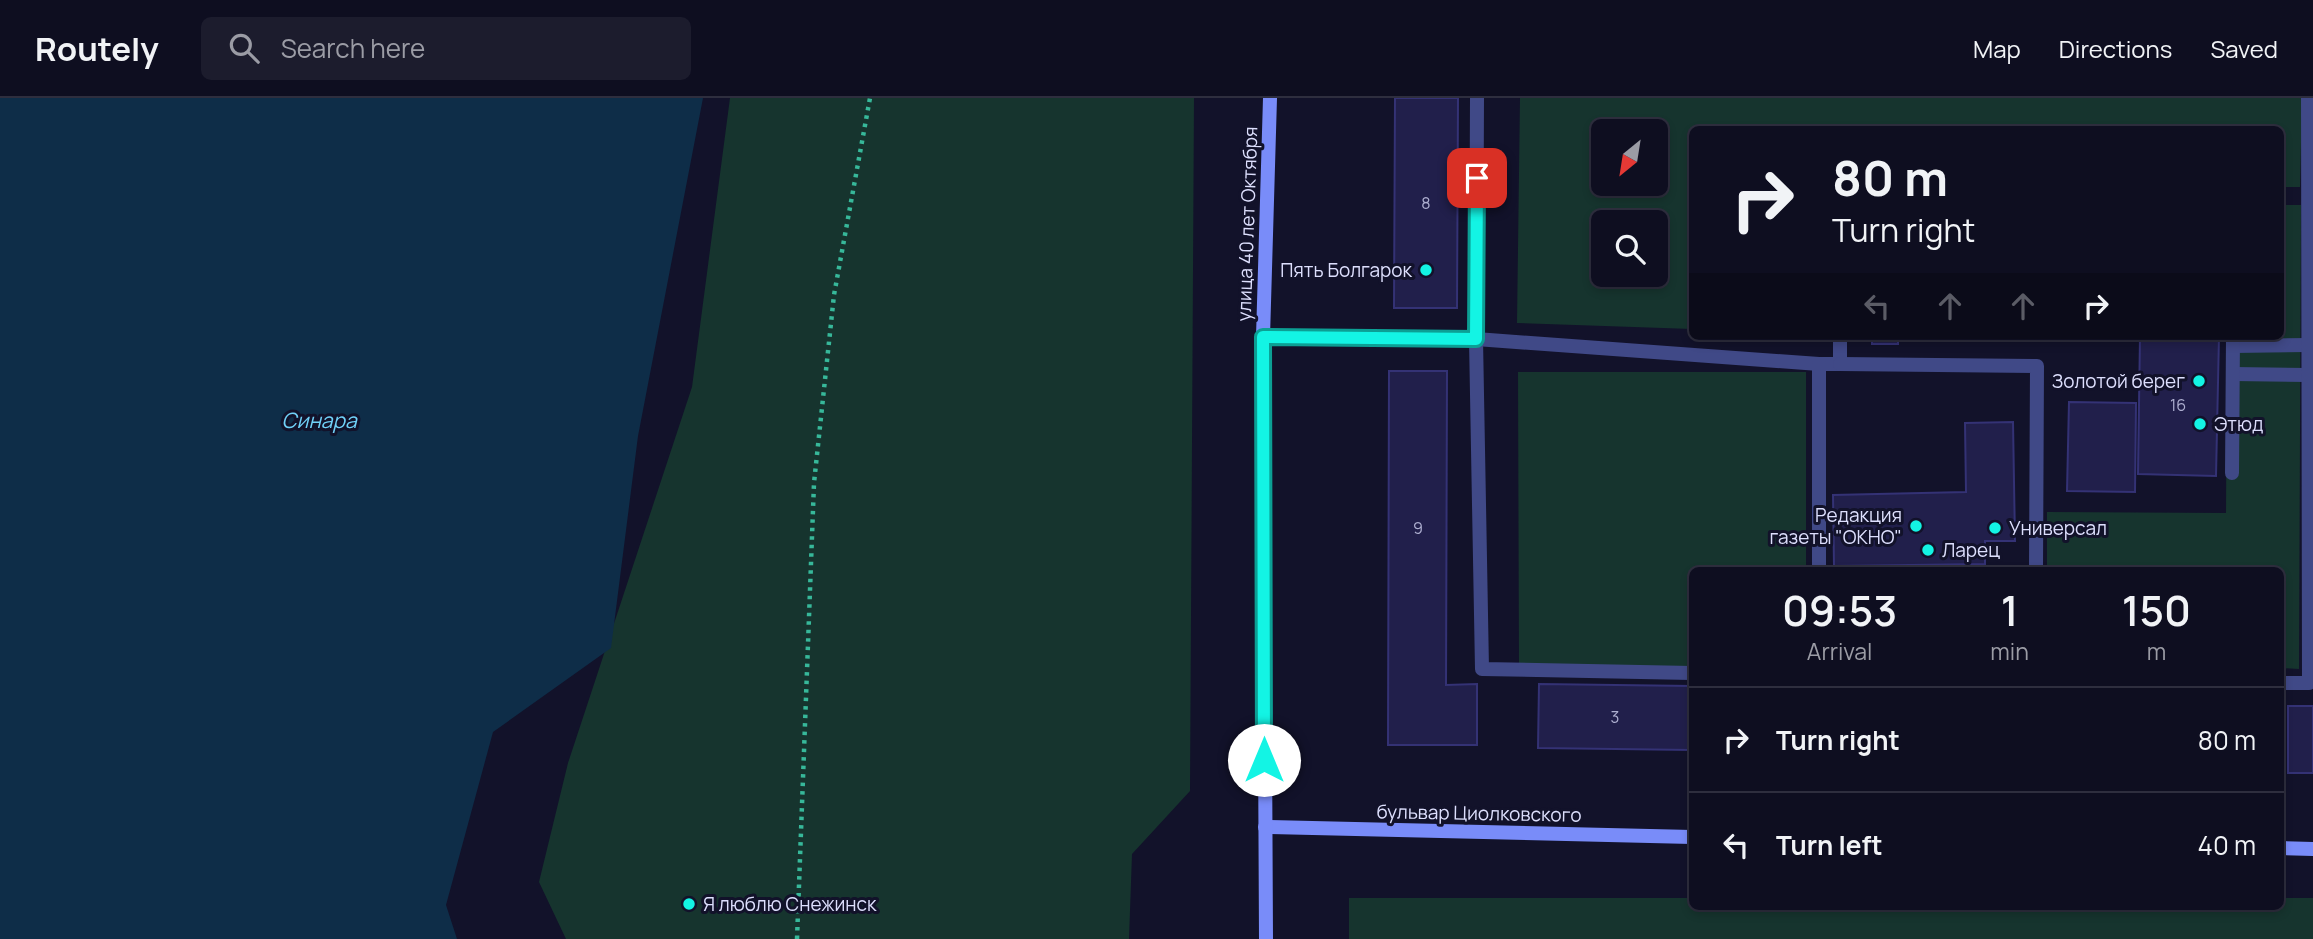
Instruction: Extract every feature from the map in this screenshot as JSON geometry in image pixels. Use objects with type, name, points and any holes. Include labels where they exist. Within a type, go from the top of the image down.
[{"type":"street","name":"улица 40 лет Октября","points":[[1266,939],[1263,337],[1270,98]]},
{"type":"street","name":"бульвар Циолковского","points":[[1265,827],[1689,837]]},
{"type":"street","points":[[2284,848],[2313,849]]},
{"type":"lane","points":[[1478,98],[1476,339],[1482,669],[1689,673]]},
{"type":"lane","points":[[2284,683],[2309,683],[2308,98]]},
{"type":"lane","points":[[1263,337],[1476,339],[1819,365],[2037,366],[2036,567]]},
{"type":"lane","points":[[1840,340],[1840,364]]},
{"type":"lane","points":[[2232,474],[2233,341],[2308,345]]},
{"type":"lane","points":[[1819,365],[1819,567]]},
{"type":"lane","points":[[2233,374],[2308,375]]},
{"type":"path","points":[[797,939],[814,483],[834,295],[870,98]]},
{"type":"green space","points":[[730,98],[1194,98],[1190,791],[1132,854],[1129,939],[566,939],[539,882],[568,763],[692,387]]},
{"type":"green space","points":[[1520,98],[2302,98],[2300,187],[2284,187],[2284,126],[1689,126],[1689,329],[1517,323]]},
{"type":"green space","points":[[2284,205],[2301,205],[2299,669],[2284,668],[2284,567],[2047,567],[2047,512],[2226,513],[2227,340],[2284,340]]},
{"type":"green space","points":[[1518,372],[1806,372],[1806,567],[1689,567],[1689,670],[1519,670]]},
{"type":"green space","points":[[1349,898],[1689,898],[1689,910],[2284,910],[2284,898],[2313,898],[2313,939],[1349,939]]},
{"type":"water","name":"Синара","points":[[0,98],[703,98],[638,436],[611,648],[493,732],[446,905],[457,939],[0,939]]},
{"type":"building","points":[[1395,98],[1458,98],[1457,308],[1394,308]]},
{"type":"building","points":[[1872,340],[1898,340],[1898,344],[1872,344]]},
{"type":"building","points":[[2140,340],[2219,340],[2216,476],[2138,474]]},
{"type":"building","points":[[1389,371],[1447,371],[1446,685],[1477,684],[1477,745],[1388,745]]},
{"type":"building","points":[[2069,402],[2136,403],[2135,492],[2067,491]]},
{"type":"building","points":[[2013,422],[2015,541],[1985,541],[1985,564],[1834,566],[1833,495],[1966,492],[1965,423]]},
{"type":"building","points":[[1539,684],[1689,686],[1689,750],[1538,748]]},
{"type":"building","points":[[2288,706],[2313,706],[2313,773],[2288,773]]},
{"type":"place","name":"Пять Болгарок","points":[[1426,270]]},
{"type":"place","name":"Золотой берег","points":[[2199,381]]},
{"type":"place","name":"Этюд","points":[[2200,424]]},
{"type":"place","name":"Редакция газеты \"ОКНО\"","points":[[1916,526]]},
{"type":"place","name":"Универсал","points":[[1995,528]]},
{"type":"place","name":"Ларец","points":[[1928,550]]},
{"type":"place","name":"Я люблю Снежинск","points":[[689,904]]},
{"type":"route","points":[[1264,760],[1263,337],[1476,339],[1477,178]]}]
